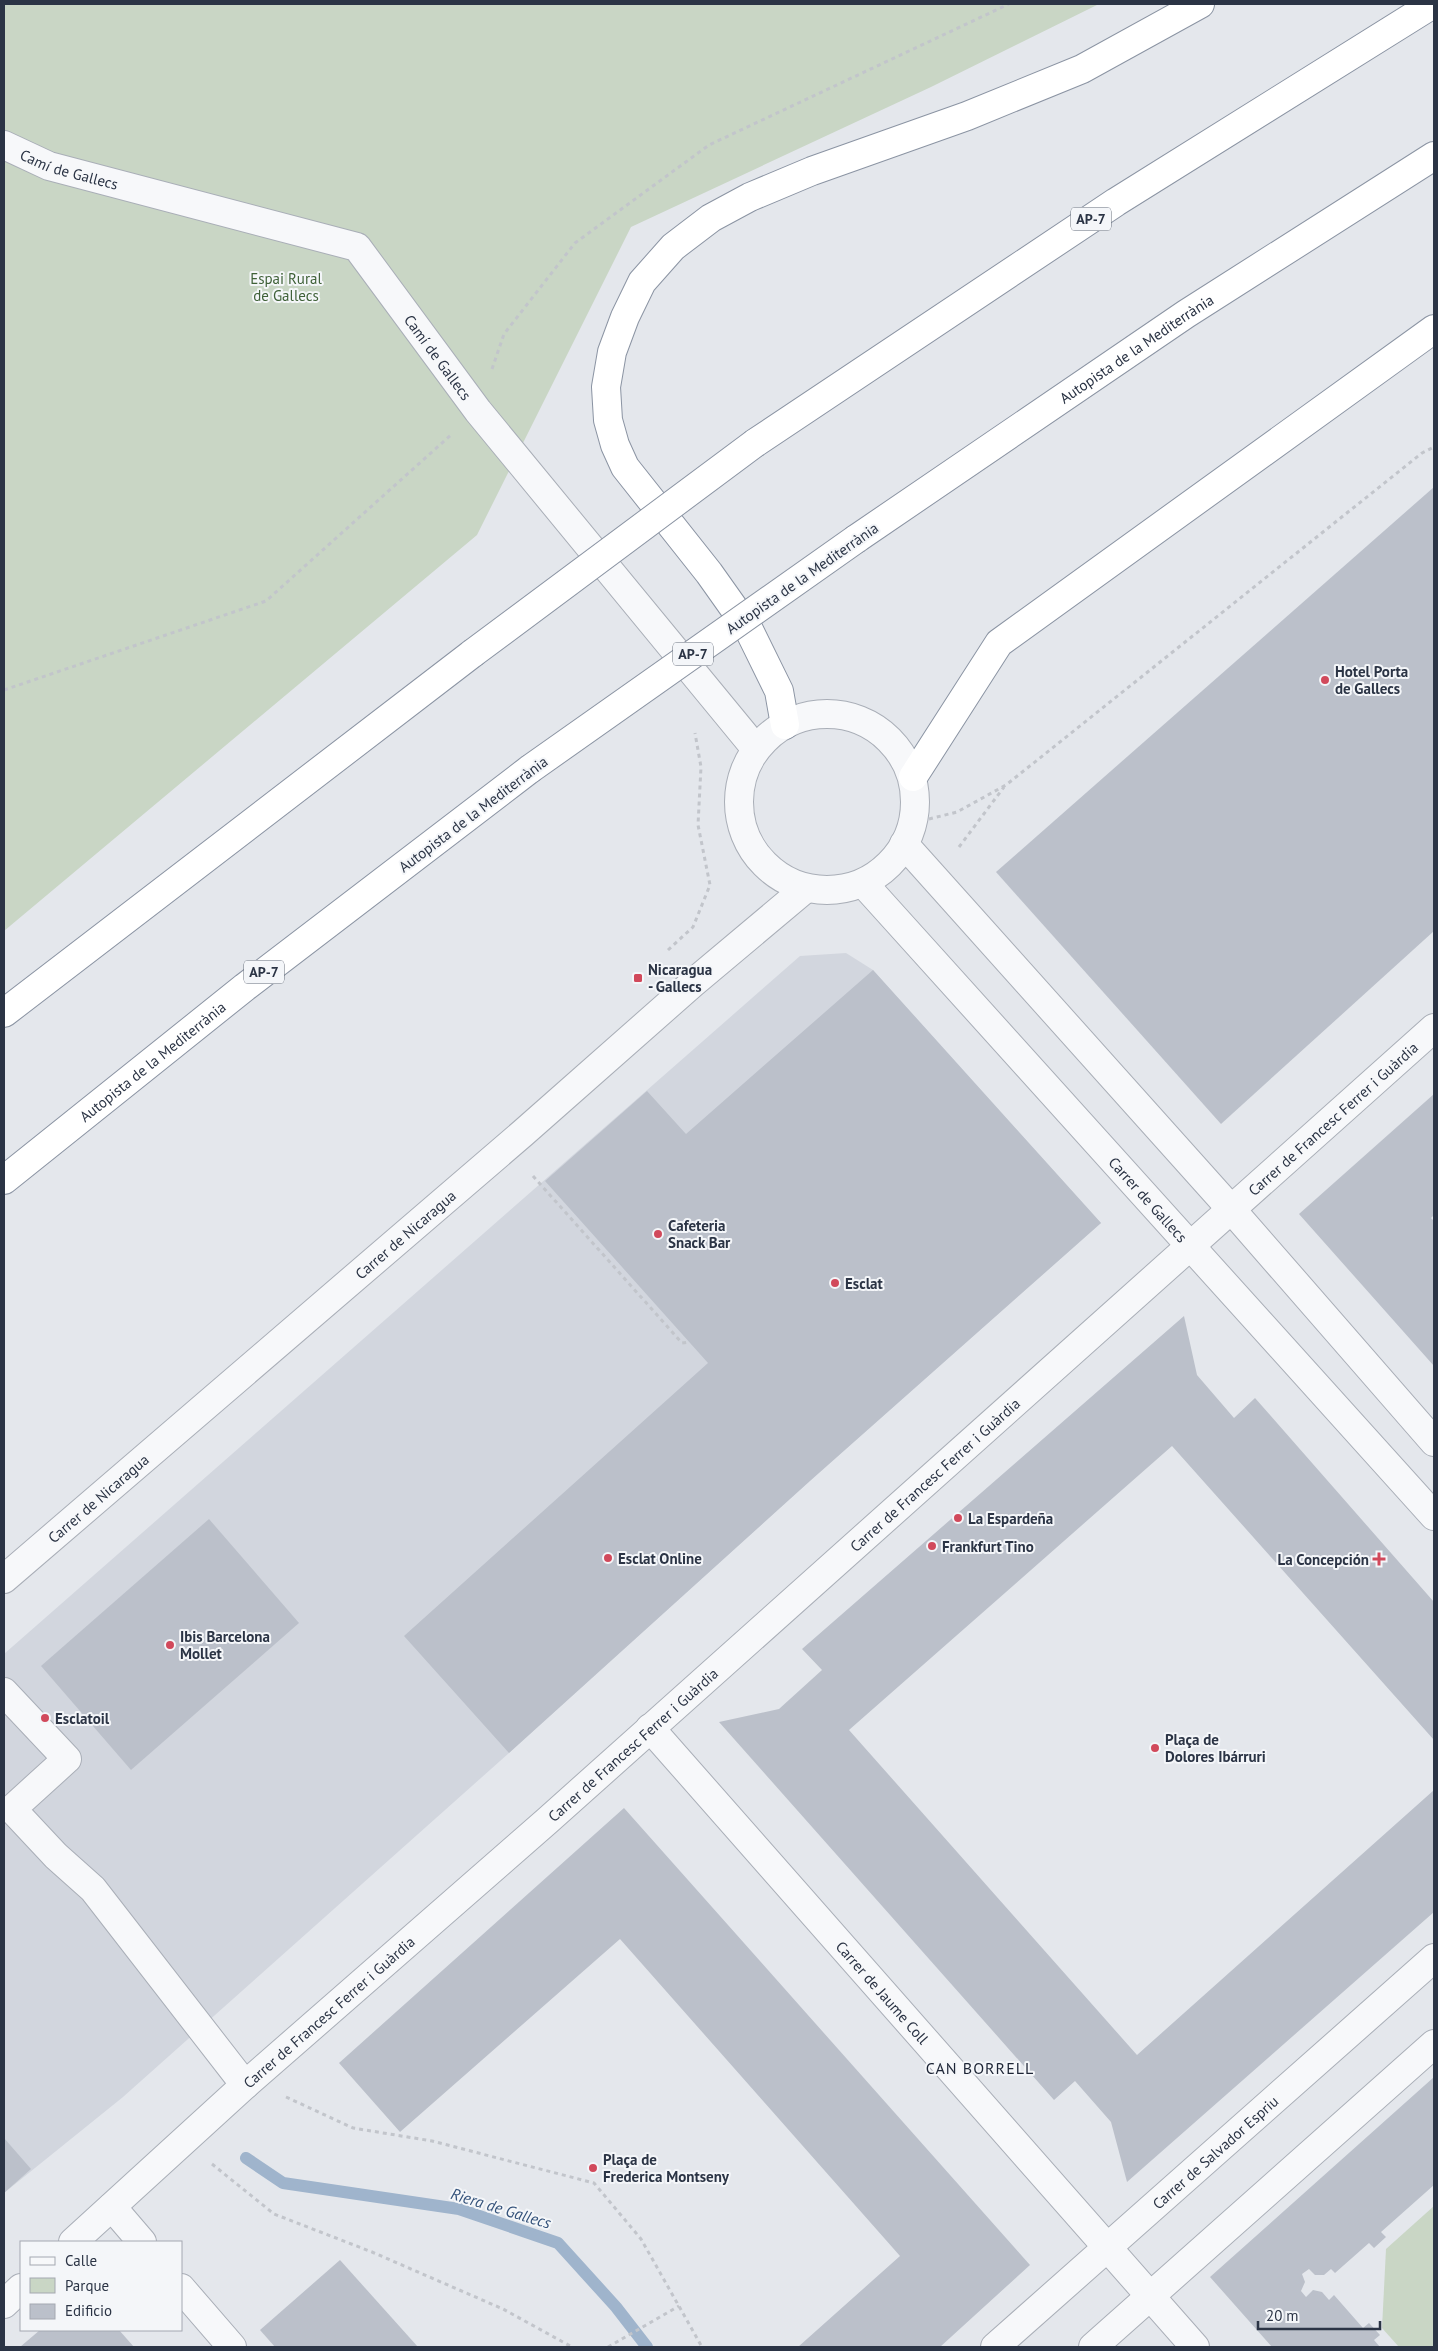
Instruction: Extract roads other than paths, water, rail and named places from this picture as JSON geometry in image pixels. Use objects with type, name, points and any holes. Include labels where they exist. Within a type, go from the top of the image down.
[{"type":"highway","points":[[785,725],[779,691],[748,628],[709,573],[625,467],[615,445],[608,420],[606,387],[612,352],[624,317],[642,282],[673,247],[711,218],[750,197],[812,171],[967,116],[1082,69],[1200,4]]},
{"type":"highway","name":"AP-7","points":[[4,1013],[472,653],[755,443],[1116,202],[1433,4]]},
{"type":"highway","name":"Autopista de la Mediterrània","points":[[4,1180],[245,986],[530,770],[856,539],[1186,314],[1434,156]]},
{"type":"highway","points":[[913,777],[1000,642],[1434,329]]},
{"type":"street","name":"Camí de Gallecs","points":[[4,145],[49,166],[357,246],[478,411],[756,749]]},
{"type":"street","points":[[827,714],[860,720],[874,726],[898,748],[913,777],[917,807],[908,833],[887,869],[863,883],[816,891],[805,889],[768,869],[749,845],[739,817],[740,787],[745,768],[756,749],[785,725],[827,714]]},
{"type":"street","points":[[908,833],[1231,1210],[1434,1442]]},
{"type":"street","name":"Carrer de Gallecs","points":[[863,883],[1434,1516]]},
{"type":"street","name":"Carrer de Nicaragua","points":[[4,1579],[503,1150],[693,983],[805,889]]},
{"type":"street","name":"Carrer de Francesc Ferrer i Guàrdia","points":[[74,2241],[245,2086],[1192,1247],[1434,1028]]},
{"type":"street","points":[[4,1692],[67,1759],[8,1804],[56,1856],[93,1889],[245,2086]]},
{"type":"street","name":"Carrer de Jaume Coll","points":[[650,1728],[1195,2347]]},
{"type":"street","name":"Carrer de Salvador Espriu","points":[[995,2347],[1434,1958]]},
{"type":"street","points":[[1093,2347],[1434,2044]]},
{"type":"street","points":[[112,2207],[141,2241]]},
{"type":"street","points":[[4,2304],[20,2289]]},
{"type":"street","points":[[182,2289],[232,2347]]},
{"type":"waterway","name":"Riera de Gallecs","points":[[246,2158],[283,2183],[459,2209],[558,2243],[616,2307],[647,2347]]},
{"type":"place","name":"Hotel Porta de Gallecs","points":[[1325,680]]},
{"type":"place","name":"Nicaragua - Gallecs","points":[[638,978]]},
{"type":"place","name":"Cafeteria Snack Bar","points":[[658,1234]]},
{"type":"place","name":"Esclat","points":[[835,1283]]},
{"type":"place","name":"La Espardeña","points":[[958,1518]]},
{"type":"place","name":"Frankfurt Tino","points":[[932,1546]]},
{"type":"place","name":"Esclat Online","points":[[608,1558]]},
{"type":"place","name":"La Concepción","points":[[1379,1559]]},
{"type":"place","name":"Ibis Barcelona Mollet","points":[[170,1645]]},
{"type":"place","name":"Esclatoil","points":[[45,1718]]},
{"type":"place","name":"Plaça de Dolores Ibárruri","points":[[1155,1748]]},
{"type":"place","name":"Plaça de Frederica Montseny","points":[[593,2168]]},
{"type":"district","name":"CAN BORRELL","points":[[980,2068]]},
{"type":"park label","name":"Espai Rural de Gallecs","points":[[286,286]]}]
